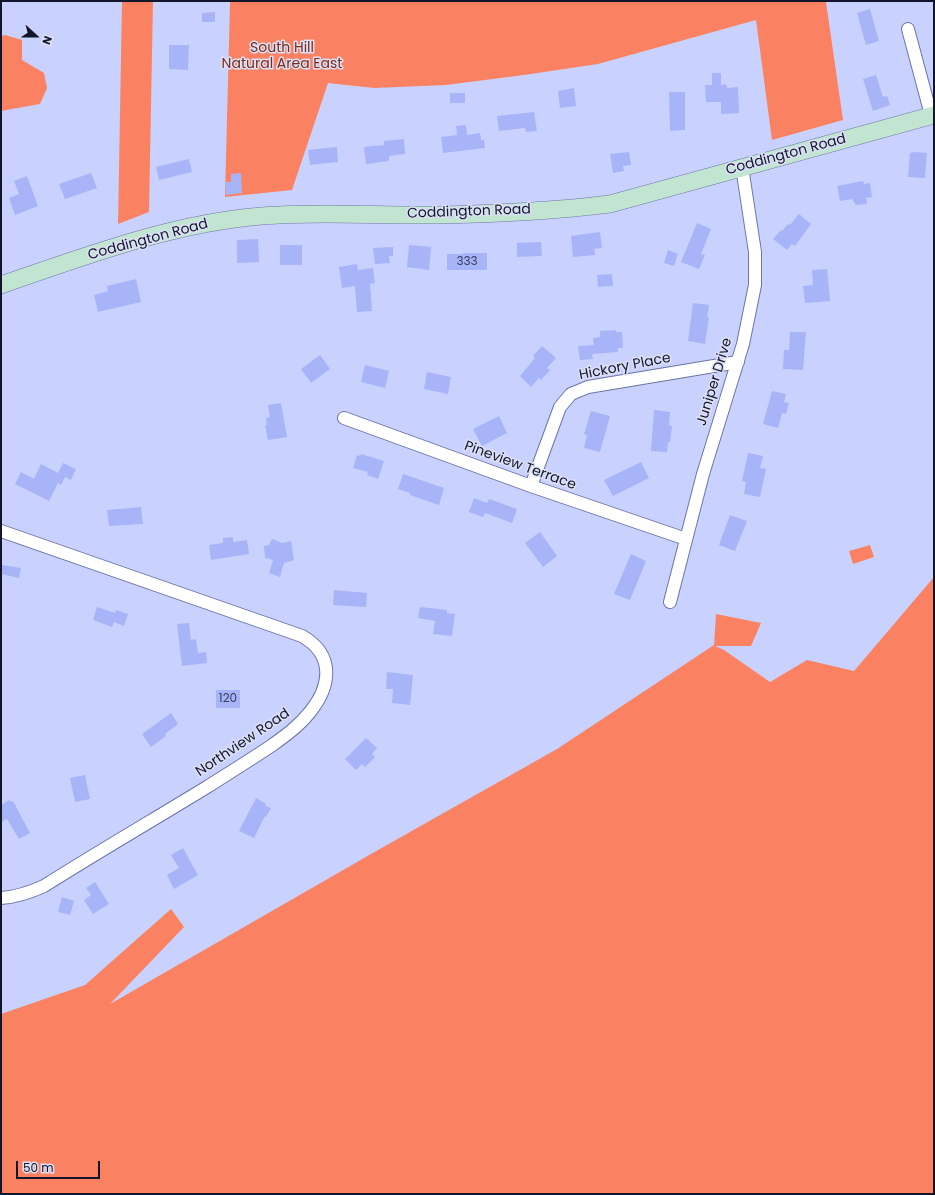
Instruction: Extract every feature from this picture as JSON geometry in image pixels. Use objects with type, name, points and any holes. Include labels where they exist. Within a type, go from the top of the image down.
[{"type":"street","points":[[908,29],[933,115]]},
{"type":"street","name":"Coddington Road","points":[[1,285],[123,244],[220,221],[262,216],[294,215],[436,215],[567,209],[610,204],[933,115]]},
{"type":"street","name":"Juniper Drive","points":[[670,602],[702,474],[738,362],[751,310],[755,285],[756,265],[753,235],[742,168]]},
{"type":"street","name":"Hickory Place","points":[[531,486],[556,415],[565,400],[571,394],[588,387],[738,362]]},
{"type":"street","name":"Pineview Terrace","points":[[344,418],[531,486],[686,539]]},
{"type":"street","name":"Northview Road","points":[[1,531],[302,636],[310,640],[322,654],[327,674],[325,688],[309,713],[293,730],[248,761],[44,886],[8,898],[1,898]]},
{"type":"green space","points":[[122,1],[153,1],[149,212],[118,224]]},
{"type":"green space","name":"South Hill Natural Area East","points":[[170,1],[831,1],[826,2],[843,120],[772,140],[756,20],[598,64],[524,75],[446,85],[374,88],[328,83],[292,190],[225,197],[230,2]]},
{"type":"green space","points":[[5,35],[22,40],[22,60],[44,73],[47,88],[40,104],[1,111],[1,36]]},
{"type":"green space","points":[[870,545],[874,557],[853,564],[849,551]]},
{"type":"green space","points":[[934,577],[934,1194],[1,1194],[1,1014],[85,985],[171,909],[184,927],[110,1004],[557,749],[714,645],[716,614],[761,623],[751,646],[715,646],[724,650],[770,682],[807,660],[854,671]]},
{"type":"building","points":[[870,9],[879,41],[866,45],[857,13]]},
{"type":"building","points":[[215,12],[215,22],[202,22],[202,13]]},
{"type":"building","points":[[169,45],[189,45],[188,70],[169,69]]},
{"type":"building","points":[[712,73],[721,73],[721,85],[726,84],[727,88],[738,87],[739,113],[721,114],[721,102],[706,102],[705,85],[712,85]]},
{"type":"building","points":[[876,75],[883,97],[887,96],[890,105],[873,111],[863,79]]},
{"type":"building","points":[[574,88],[576,106],[560,108],[558,91]]},
{"type":"building","points":[[669,92],[685,92],[685,130],[670,131]]},
{"type":"building","points":[[450,93],[465,93],[465,103],[450,103]]},
{"type":"building","points":[[534,112],[537,131],[526,132],[525,128],[499,131],[497,116]]},
{"type":"building","points":[[466,125],[467,135],[480,133],[481,140],[484,140],[485,148],[443,153],[441,137],[457,135],[456,126]]},
{"type":"building","points":[[404,139],[405,154],[389,156],[389,161],[366,164],[364,147],[384,145],[384,141]]},
{"type":"building","points":[[337,147],[338,162],[310,165],[308,150]]},
{"type":"building","points":[[629,152],[631,165],[623,166],[624,171],[613,173],[610,154]]},
{"type":"building","points":[[910,153],[927,153],[925,178],[908,177]]},
{"type":"building","points":[[189,159],[192,172],[159,180],[156,167]]},
{"type":"building","points":[[91,173],[97,188],[65,199],[59,184]]},
{"type":"building","points":[[241,173],[242,193],[226,195],[225,182],[231,182],[231,174]]},
{"type":"building","points":[[27,176],[38,206],[15,215],[9,198],[19,194],[14,181]]},
{"type":"building","points":[[863,181],[864,184],[870,183],[872,197],[866,198],[867,204],[856,205],[852,199],[840,201],[837,186]]},
{"type":"building","points":[[799,214],[811,224],[795,246],[792,244],[787,250],[773,239],[788,224],[790,225]]},
{"type":"building","points":[[697,223],[711,229],[701,254],[705,255],[699,269],[681,262]]},
{"type":"building","points":[[600,232],[602,248],[594,249],[595,255],[573,257],[571,236]]},
{"type":"building","points":[[258,239],[259,262],[237,263],[237,240]]},
{"type":"building","points":[[541,242],[542,256],[517,257],[517,243]]},
{"type":"building","points":[[280,245],[302,245],[302,265],[280,265]]},
{"type":"building","points":[[409,245],[431,247],[429,270],[407,267]]},
{"type":"building","points":[[393,247],[393,256],[389,256],[390,263],[375,264],[373,248]]},
{"type":"building","points":[[668,250],[678,254],[674,266],[664,263]]},
{"type":"building","points":[[487,253],[487,270],[447,270],[447,254]]},
{"type":"building","points":[[357,264],[358,270],[373,268],[375,283],[370,284],[372,311],[357,312],[355,286],[342,288],[339,267]]},
{"type":"building","points":[[827,269],[830,301],[805,303],[803,286],[813,285],[812,270]]},
{"type":"building","points":[[612,274],[613,286],[598,287],[597,275]]},
{"type":"building","points":[[136,279],[141,302],[98,312],[94,295],[108,291],[107,286]]},
{"type":"building","points":[[693,303],[709,305],[707,317],[709,317],[705,344],[688,341]]},
{"type":"building","points":[[616,330],[616,332],[622,332],[623,348],[618,348],[618,352],[592,354],[593,359],[580,360],[578,346],[594,345],[593,338],[600,337],[600,331]]},
{"type":"building","points":[[790,332],[806,332],[803,370],[783,369],[784,350],[789,350]]},
{"type":"building","points":[[542,346],[556,358],[547,368],[550,370],[541,380],[539,378],[531,387],[520,376],[535,358],[533,356]]},
{"type":"building","points":[[320,355],[330,369],[311,383],[301,369]]},
{"type":"building","points":[[365,365],[389,371],[385,388],[361,382]]},
{"type":"building","points":[[427,372],[451,377],[448,394],[424,389]]},
{"type":"building","points":[[772,391],[786,394],[784,402],[789,403],[786,414],[782,413],[778,428],[763,424]]},
{"type":"building","points":[[281,403],[287,437],[268,440],[265,425],[267,425],[266,418],[270,417],[268,405]]},
{"type":"building","points":[[654,410],[670,412],[669,425],[672,426],[667,452],[651,451]]},
{"type":"building","points":[[591,411],[610,416],[600,452],[584,448],[587,435],[584,434]]},
{"type":"building","points":[[499,416],[507,433],[482,446],[473,429]]},
{"type":"building","points":[[748,453],[763,456],[760,468],[766,469],[760,497],[744,494],[746,482],[742,481]]},
{"type":"building","points":[[361,454],[384,461],[378,479],[367,475],[368,472],[353,468],[357,455],[360,456]]},
{"type":"building","points":[[641,462],[649,478],[613,496],[604,480]]},
{"type":"building","points":[[63,463],[76,469],[71,480],[65,477],[61,485],[58,483],[49,501],[15,484],[21,472],[34,479],[41,464],[58,473]]},
{"type":"building","points":[[403,474],[444,488],[439,505],[410,495],[410,493],[398,489]]},
{"type":"building","points":[[474,498],[487,503],[489,499],[517,509],[512,523],[485,513],[483,517],[469,512]]},
{"type":"building","points":[[141,507],[143,524],[109,526],[107,510]]},
{"type":"building","points":[[730,515],[747,521],[735,551],[719,545]]},
{"type":"building","points":[[540,532],[557,556],[543,567],[525,543]]},
{"type":"building","points":[[233,537],[233,542],[247,540],[249,554],[211,560],[209,545],[223,543],[223,538]]},
{"type":"building","points":[[272,539],[282,543],[291,541],[294,560],[284,563],[280,577],[269,573],[273,560],[265,558],[264,546],[269,545]]},
{"type":"building","points":[[631,554],[646,561],[630,600],[614,594]]},
{"type":"building","points":[[2,565],[21,568],[19,578],[1,574]]},
{"type":"building","points":[[334,590],[367,593],[366,607],[333,605]]},
{"type":"building","points":[[97,607],[115,613],[116,610],[128,614],[124,626],[114,622],[112,627],[93,620]]},
{"type":"building","points":[[420,607],[447,610],[447,613],[455,614],[452,636],[433,634],[435,621],[418,618]]},
{"type":"building","points":[[189,623],[191,640],[196,639],[198,653],[206,652],[207,663],[182,666],[177,624]]},
{"type":"building","points":[[387,672],[413,675],[410,705],[392,703],[393,689],[386,689]]},
{"type":"building","points":[[216,690],[240,690],[240,708],[216,708]]},
{"type":"building","points":[[171,713],[178,724],[165,734],[166,736],[151,747],[142,734]]},
{"type":"building","points":[[366,738],[377,748],[372,754],[375,757],[365,767],[362,764],[356,770],[345,759]]},
{"type":"building","points":[[85,775],[90,799],[75,802],[70,778]]},
{"type":"building","points":[[256,798],[266,804],[265,806],[271,808],[266,817],[265,816],[254,838],[239,831]]},
{"type":"building","points":[[9,800],[11,802],[13,801],[30,833],[19,839],[7,819],[1,822],[1,805]]},
{"type":"building","points":[[183,848],[198,875],[174,889],[167,875],[179,868],[171,855]]},
{"type":"building","points":[[95,882],[109,904],[93,914],[84,900],[91,895],[86,888]]},
{"type":"building","points":[[62,897],[74,901],[70,915],[58,912]]}]
